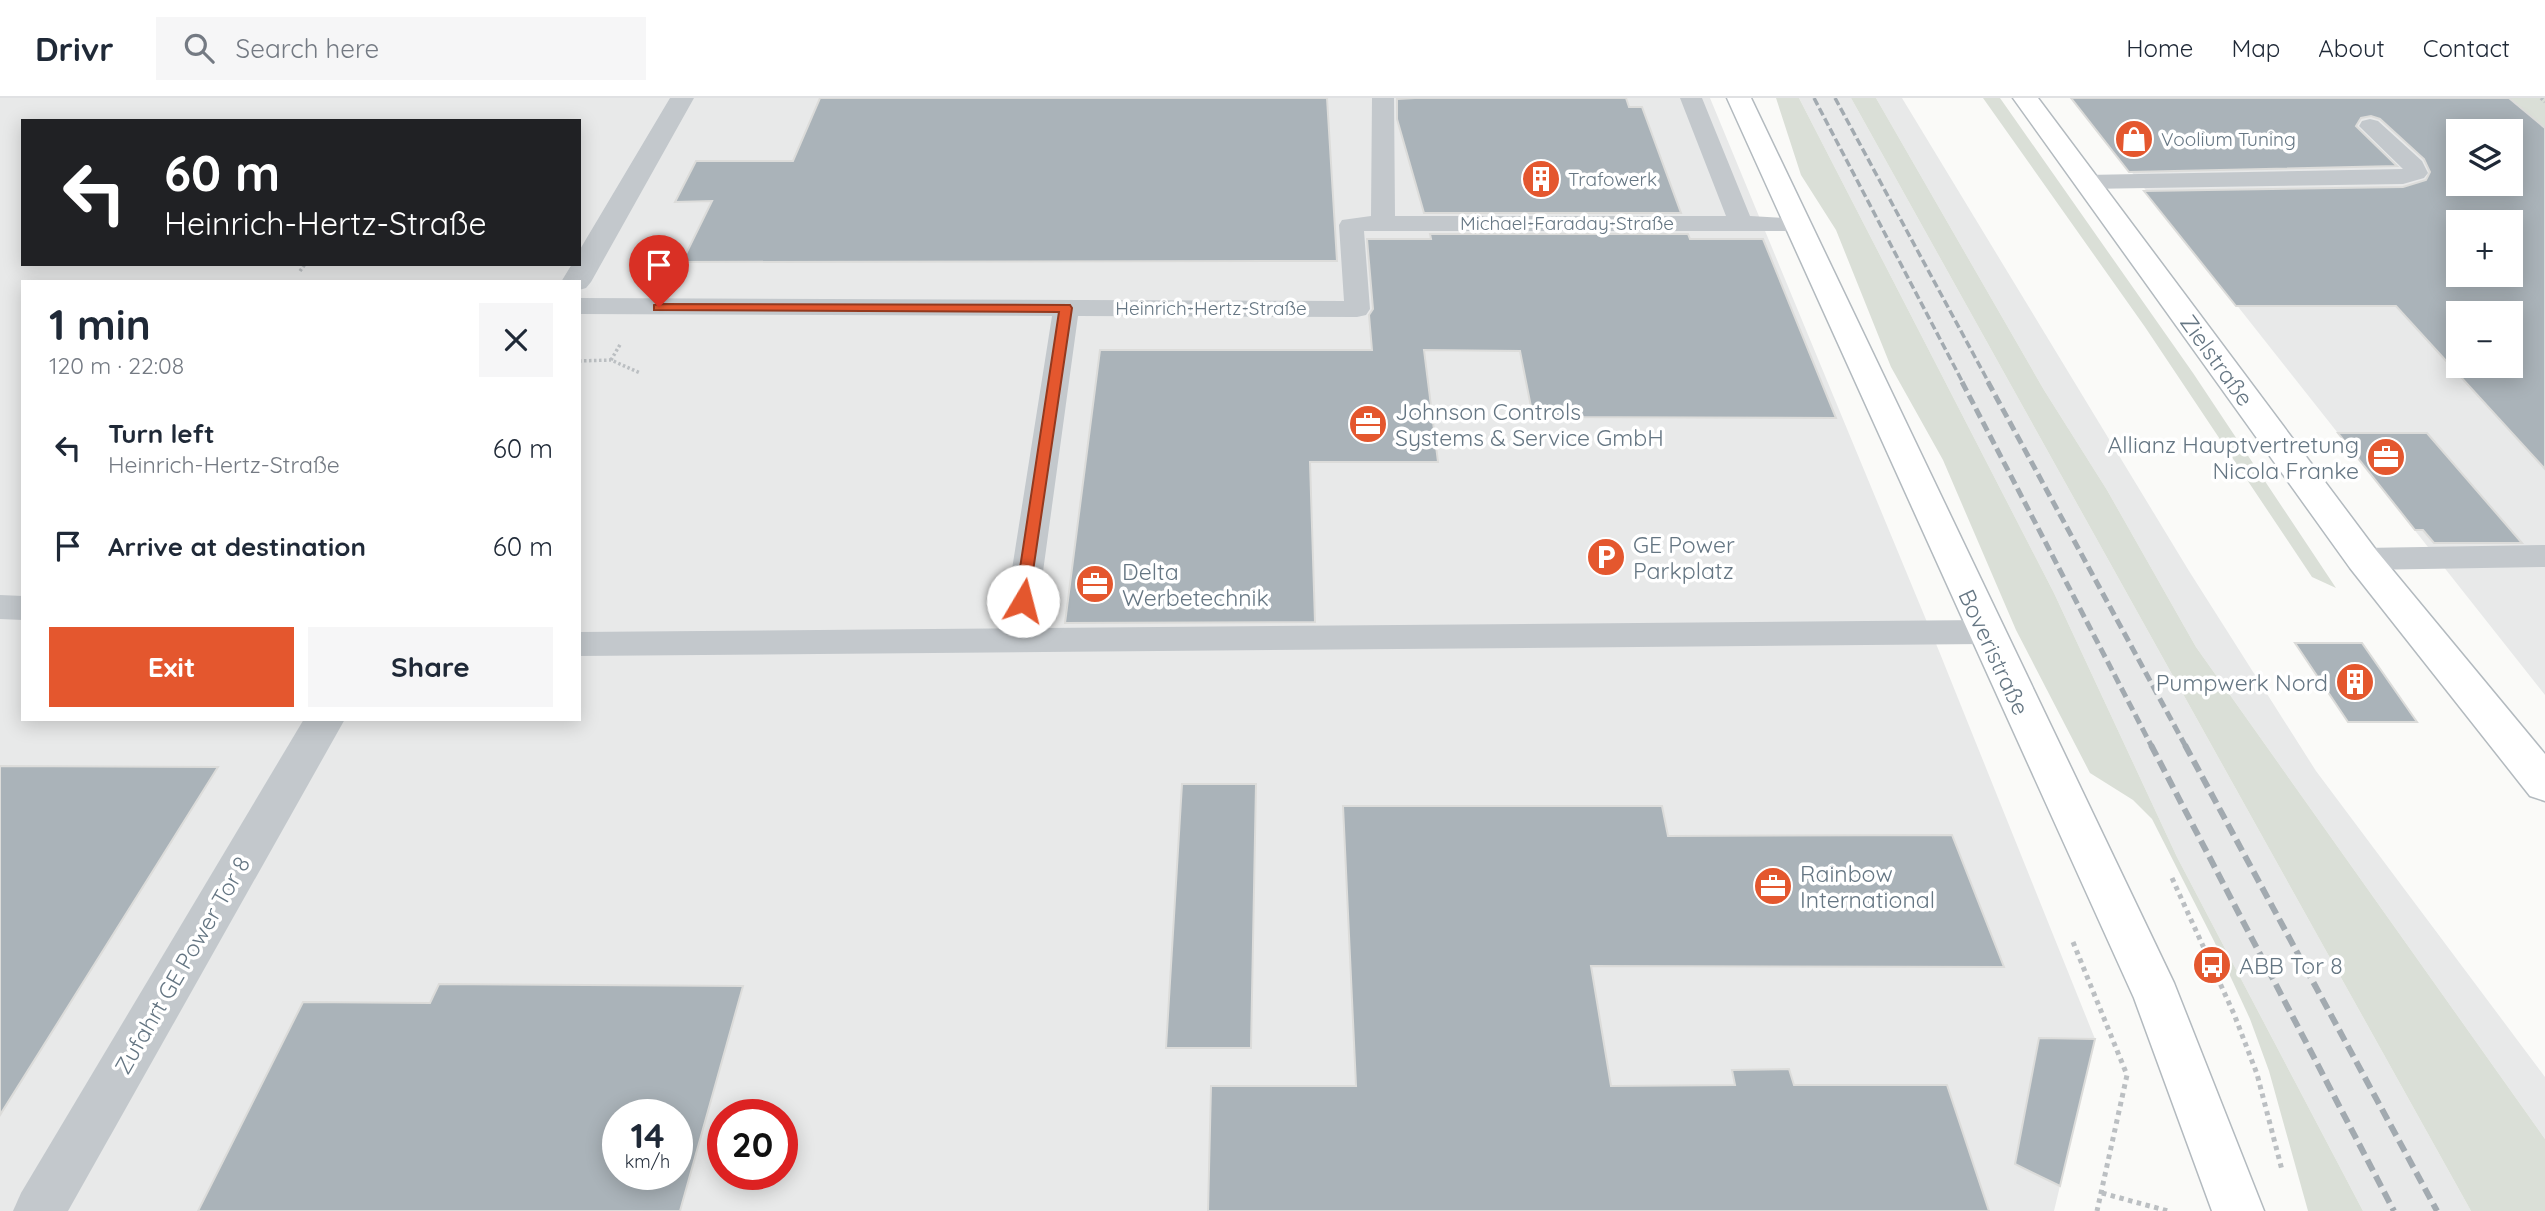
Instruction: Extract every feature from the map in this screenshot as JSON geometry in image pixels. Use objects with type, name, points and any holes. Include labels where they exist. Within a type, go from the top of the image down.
[{"type":"main road","name":"Boveristraße","points":[[1739,98],[2157,998],[2238,1211]]},
{"type":"main road","name":"Zielstraße","points":[[2025,98],[2362,559],[2545,783]]},
{"type":"street","points":[[577,280],[682,98]]},
{"type":"street","name":"Zufahrt GE Power Tor 8","points":[[39,1211],[324,721]]},
{"type":"lane","points":[[1383,98],[1383,223]]},
{"type":"lane","points":[[1691,98],[1741,223]]},
{"type":"lane","points":[[2086,182],[2403,177],[2416,173],[2414,166],[2370,126]]},
{"type":"lane","name":"Michael-Faraday-Straße","points":[[1357,309],[1351,225],[1796,224]]},
{"type":"lane","name":"Heinrich-Hertz-Straße","points":[[581,306],[1357,309]]},
{"type":"lane","points":[[1023,601],[1066,308]]},
{"type":"lane","points":[[2362,559],[2545,556]]},
{"type":"lane","points":[[0,607],[21,608]]},
{"type":"lane","points":[[581,644],[1985,632]]},
{"type":"path","points":[[2541,98],[2545,102]]},
{"type":"path","points":[[300,271],[304,266]]},
{"type":"path","points":[[581,360],[611,360],[640,373]]},
{"type":"path","points":[[2172,878],[2234,1014],[2257,1074],[2283,1174]]},
{"type":"path","points":[[2097,1211],[2127,1075],[2110,1036]]},
{"type":"path","points":[[2102,1193],[2168,1211]]},
{"type":"shaded area","points":[[0,98],[1710,98],[1939,651],[2095,1039],[2054,1211],[0,1211]]},
{"type":"shaded area","points":[[1776,98],[1799,98],[2054,593],[2177,857],[2363,1211],[2308,1211],[2269,1071],[2250,1019],[2214,941],[2152,819],[2133,800],[2090,773],[2016,630],[1943,460],[1891,367],[1836,230],[1801,175]]},
{"type":"shaded area","points":[[1799,98],[1851,98],[2471,1211],[2363,1211],[2177,857],[2054,593]]},
{"type":"shaded area","points":[[1851,98],[1876,98],[2044,390],[2107,490],[2196,647],[2545,1139],[2545,1211],[2471,1211]]},
{"type":"shaded area","points":[[1876,98],[1902,98],[2189,571],[2316,771],[2545,1077],[2545,1139],[2196,647],[2107,490],[2044,390]]},
{"type":"shaded area","points":[[1983,98],[2000,98],[2193,373],[2336,588],[2312,577],[2145,327]]},
{"type":"shaded area","points":[[2073,98],[2510,98],[2545,128],[2545,695]]},
{"type":"shaded area","points":[[2510,98],[2545,98],[2545,128]]},
{"type":"building","points":[[820,98],[1327,98],[1337,261],[682,262],[712,201],[675,202],[696,161],[793,161]]},
{"type":"building","name":"Trafowerk","points":[[1626,98],[1629,107],[1642,107],[1681,213],[1424,213],[1397,119],[1397,99]]},
{"type":"building","points":[[2071,98],[2509,98],[2545,128],[2545,469],[2462,378],[2523,378],[2523,301],[2446,301],[2446,361],[2396,306],[2236,306],[2144,191],[2403,187],[2426,180],[2430,172],[2424,159],[2380,119],[2371,116],[2361,118],[2356,126],[2397,166],[2129,172]]},
{"type":"building","points":[[1430,234],[1688,234],[1690,239],[1763,239],[1836,418],[1533,417],[1520,351],[1424,350],[1438,462],[1310,462],[1315,622],[1065,623],[1100,350],[1372,350],[1369,315],[1373,309],[1367,239],[1431,239]]},
{"type":"building","points":[[2338,433],[2427,433],[2522,543],[2434,543],[2423,530],[2415,530]]},
{"type":"building","name":"Pumpwerk Nord","points":[[2295,643],[2362,643],[2417,722],[2348,722]]},
{"type":"building","points":[[0,766],[218,767],[0,1115]]},
{"type":"building","points":[[1182,784],[1256,784],[1251,1048],[1166,1048]]},
{"type":"building","points":[[1343,806],[1662,806],[1668,836],[1952,835],[2004,967],[1591,966],[1611,1086],[1735,1085],[1732,1070],[1789,1069],[1794,1085],[1947,1085],[1989,1211],[1208,1211],[1211,1086],[1356,1086]]},
{"type":"building","points":[[439,984],[743,986],[711,1099],[707,1099],[707,1115],[693,1165],[693,1099],[602,1099],[602,1190],[686,1190],[680,1211],[198,1211],[303,1002],[430,1003]]},
{"type":"building","points":[[2039,1038],[2095,1039],[2060,1186],[2015,1164]]},
{"type":"railway","points":[[1814,98],[1963,383]]},
{"type":"railway","points":[[1835,98],[1989,383]]},
{"type":"railway","points":[[1962,382],[2152,747]]},
{"type":"railway","points":[[1988,382],[2186,747]]},
{"type":"railway","points":[[2151,745],[2394,1211]]},
{"type":"railway","points":[[2185,745],[2437,1211]]},
{"type":"place","name":"Voolium Tuning","points":[[2134,139]]},
{"type":"place","name":"Trafowerk","points":[[1541,179]]},
{"type":"place","name":"Johnson Controls Systems & Service GmbH","points":[[1368,424]]},
{"type":"place","name":"Allianz Hauptvertretung Nicola Franke","points":[[2386,457]]},
{"type":"place","name":"GE Power Parkplatz","points":[[1606,557]]},
{"type":"place","name":"Delta Werbetechnik","points":[[1095,584]]},
{"type":"place","name":"Pumpwerk Nord","points":[[2355,682]]},
{"type":"place","name":"Rainbow International","points":[[1773,886]]},
{"type":"place","name":"ABB Tor 8","points":[[2212,965]]},
{"type":"route","points":[[659,307],[1066,308],[1023,601]]}]
